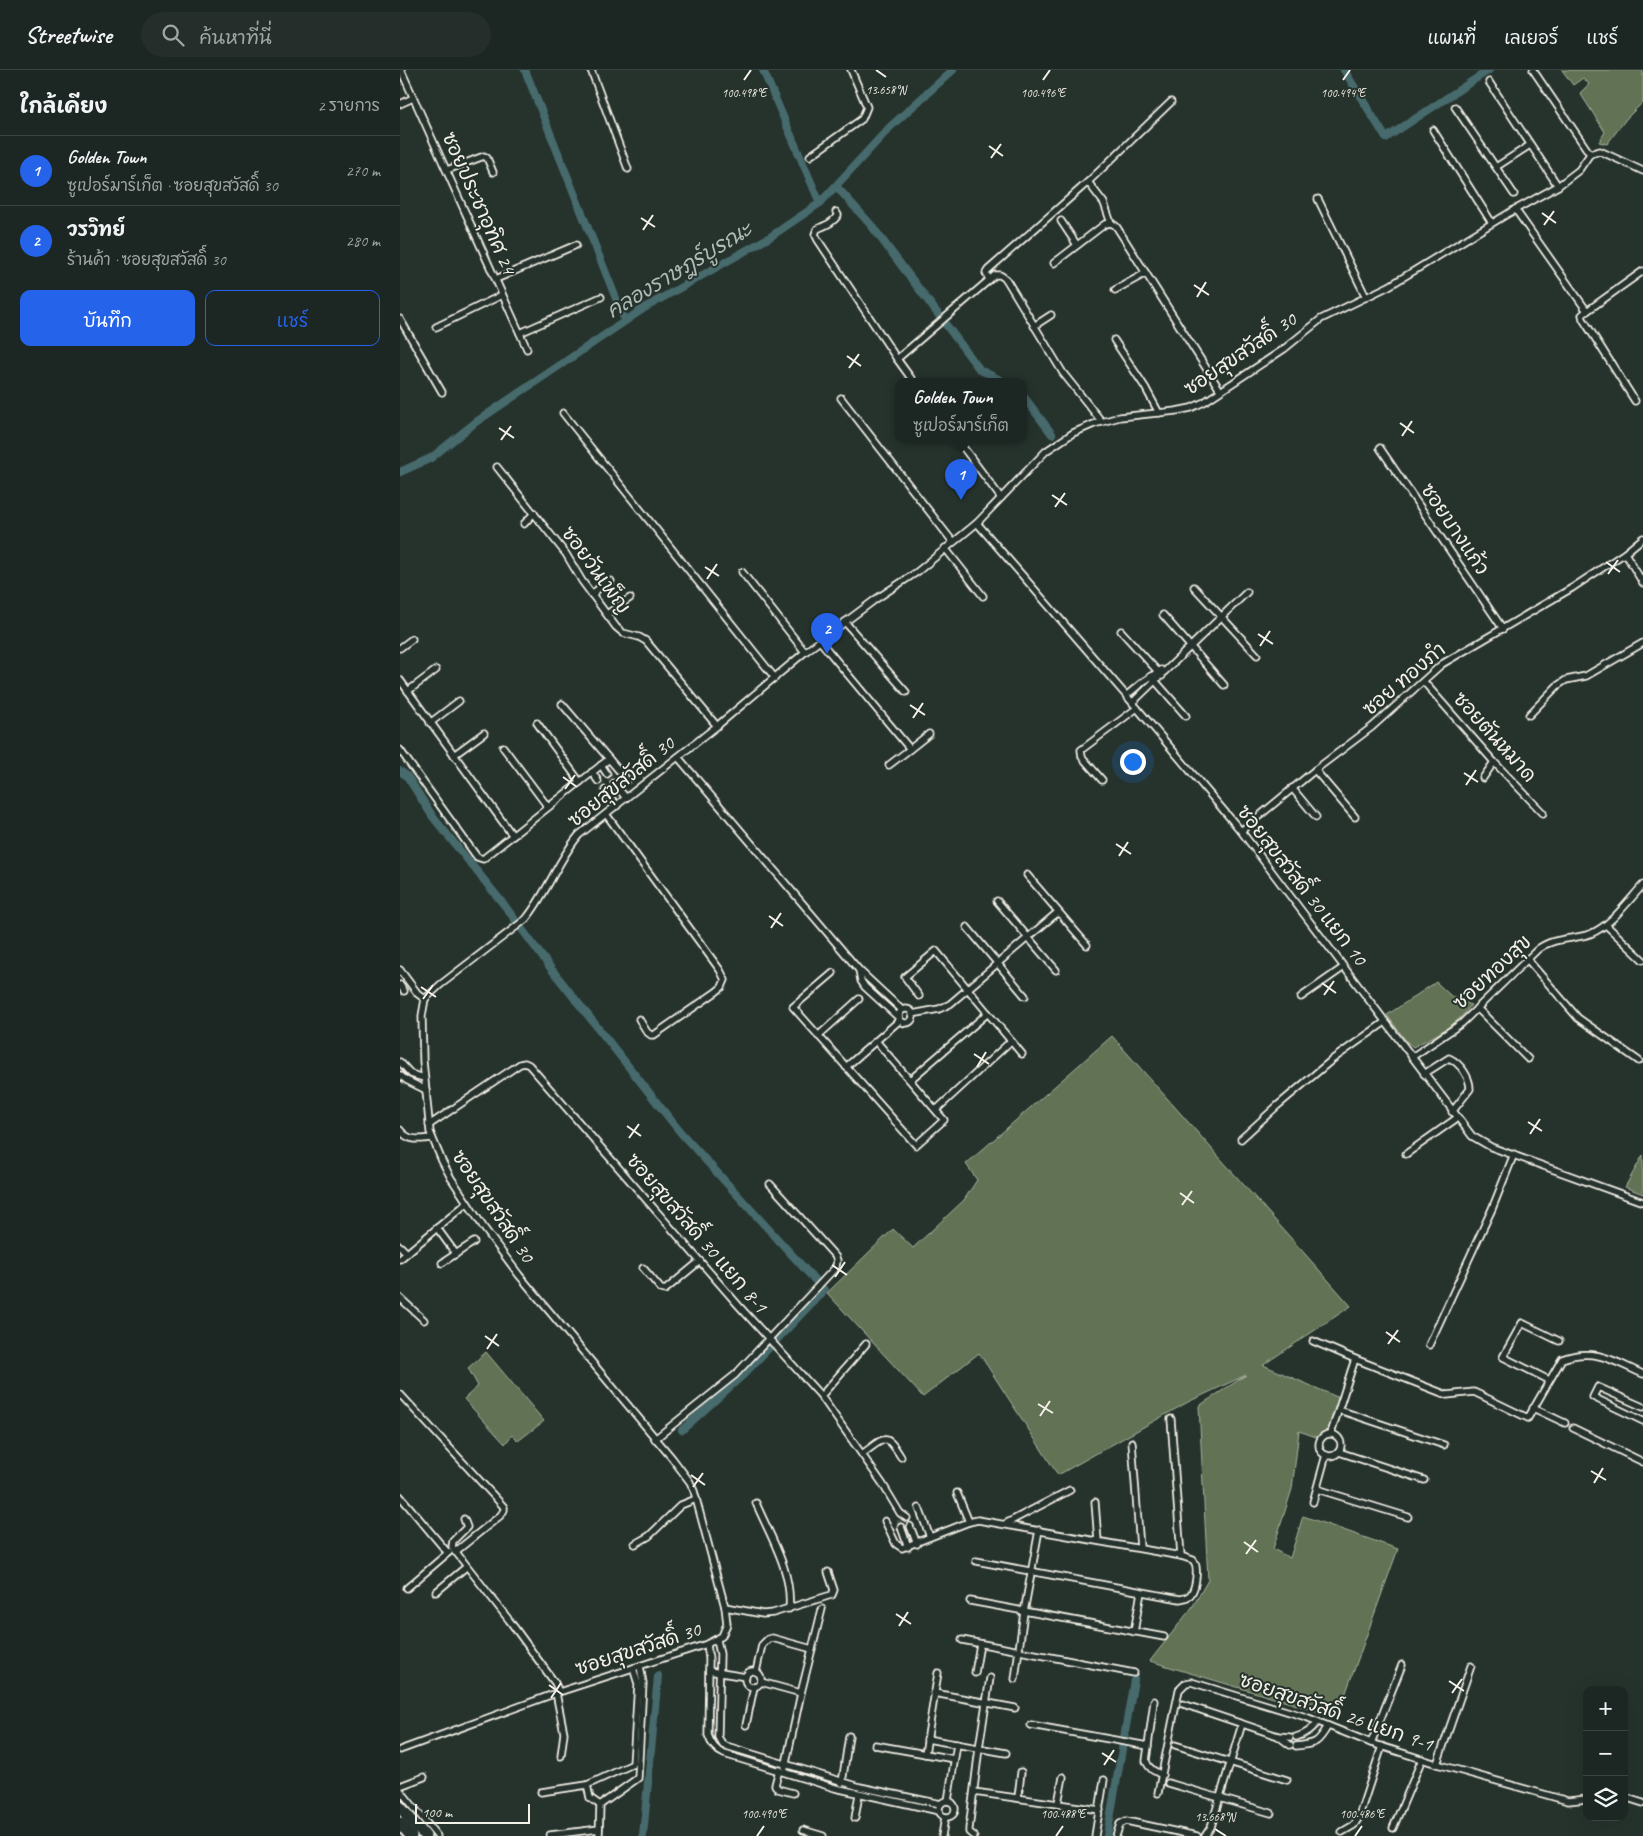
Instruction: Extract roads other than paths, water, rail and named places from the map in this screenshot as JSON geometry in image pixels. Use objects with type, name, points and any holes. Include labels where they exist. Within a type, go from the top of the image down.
[{"type":"highway","points":[[400,1807],[424,1836]]},
{"type":"highway","points":[[400,1823],[411,1836]]},
{"type":"street","name":"ซอยประชาอุทิศ 24","points":[[401,70],[527,350]]},
{"type":"street","points":[[591,70],[628,169]]},
{"type":"street","points":[[810,156],[862,119],[866,112],[867,107],[851,70]]},
{"type":"street","points":[[1533,70],[1590,154],[1600,151],[1610,154],[1643,171]]},
{"type":"street","points":[[1489,82],[1558,186]]},
{"type":"street","points":[[400,104],[414,98]]},
{"type":"street","points":[[989,280],[986,273],[988,270],[1088,182],[1171,102]]},
{"type":"street","points":[[1455,107],[1514,194]]},
{"type":"street","points":[[1432,130],[1492,223]]},
{"type":"street","points":[[1496,166],[1530,145]]},
{"type":"street","name":"ซอยสุขสวัสดิ์ 30","points":[[400,1750],[558,1692],[707,1644],[717,1640],[726,1629],[725,1607],[690,1482],[519,1275],[467,1203],[442,1161],[432,1138],[424,1078],[422,1016],[425,999],[440,985],[507,936],[526,919],[574,841],[717,726],[805,652],[917,572],[977,523],[1046,451],[1073,433],[1102,422],[1120,417],[1191,408],[1204,402],[1284,349],[1321,319],[1388,286],[1492,223],[1558,186],[1579,170],[1590,154]]},
{"type":"street","points":[[447,170],[484,156],[487,158],[493,172]]},
{"type":"street","points":[[1088,182],[1104,203],[1111,224]]},
{"type":"street","points":[[1318,199],[1366,297]]},
{"type":"street","points":[[1513,211],[1587,311]]},
{"type":"street","points":[[836,212],[838,215],[835,220],[817,228],[815,234],[911,378]]},
{"type":"street","points":[[1061,221],[1077,245]]},
{"type":"street","points":[[1054,263],[1105,224],[1116,226],[1220,390]]},
{"type":"street","points":[[496,278],[576,245]]},
{"type":"street","points":[[1635,402],[1582,318],[1582,315],[1643,271]]},
{"type":"street","points":[[1115,290],[1146,273]]},
{"type":"street","points":[[897,359],[995,275],[1000,275],[1006,280],[1063,373],[1102,422]]},
{"type":"street","points":[[436,327],[502,295]]},
{"type":"street","points":[[520,333],[601,297]]},
{"type":"street","points":[[1034,326],[1051,314]]},
{"type":"street","points":[[400,319],[442,392]]},
{"type":"street","points":[[1114,340],[1145,387],[1159,413]]},
{"type":"street","points":[[841,398],[953,542]]},
{"type":"street","points":[[563,413],[775,678]]},
{"type":"street","points":[[960,443],[1001,498]]},
{"type":"street","name":"ซอยบางแก้ว","points":[[1380,448],[1503,629]]},
{"type":"street","name":"ซอยวันเพ็ญ","points":[[497,467],[566,554],[578,576],[623,633],[639,637],[646,642],[717,726]]},
{"type":"street","points":[[524,524],[534,513]]},
{"type":"street","name":"ซอยสุขสวัสดิ์ 30 แยก 10","points":[[977,523],[1133,702],[1241,831],[1472,1136],[1479,1141],[1643,1202]]},
{"type":"street","name":"ซอย ทองภํา","points":[[1241,831],[1292,788],[1372,727],[1450,659],[1572,588],[1643,538]]},
{"type":"street","points":[[945,548],[984,596]]},
{"type":"street","points":[[1624,553],[1643,583]]},
{"type":"street","points":[[742,572],[805,652]]},
{"type":"street","points":[[592,595],[602,585],[611,581]]},
{"type":"street","points":[[1194,587],[1257,656]]},
{"type":"street","points":[[1126,695],[1151,676],[1166,669],[1247,592]]},
{"type":"street","points":[[607,614],[630,598]]},
{"type":"street","points":[[1163,615],[1224,685]]},
{"type":"street","points":[[845,622],[906,692]]},
{"type":"street","points":[[1121,631],[1160,673]]},
{"type":"street","points":[[400,648],[412,639]]},
{"type":"street","points":[[820,641],[910,749]]},
{"type":"street","points":[[1529,715],[1557,686],[1566,680],[1586,676],[1643,643]]},
{"type":"street","points":[[408,691],[436,670]]},
{"type":"street","points":[[1133,702],[1155,682],[1160,673]]},
{"type":"street","points":[[1151,676],[1186,716]]},
{"type":"street","points":[[400,680],[512,836]]},
{"type":"street","name":"ซอยตันหมาด","points":[[1424,682],[1494,762],[1542,813]]},
{"type":"street","points":[[430,723],[459,701]]},
{"type":"street","points":[[562,704],[627,780]]},
{"type":"street","points":[[1102,780],[1082,757],[1081,750],[1138,708]]},
{"type":"street","points":[[537,723],[580,782]]},
{"type":"street","points":[[454,755],[484,733]]},
{"type":"street","points":[[889,765],[929,734]]},
{"type":"street","points":[[503,747],[548,807]]},
{"type":"street","points":[[400,750],[477,857],[483,859],[609,759]]},
{"type":"street","points":[[678,757],[859,970],[902,1010],[908,1010],[912,1014]]},
{"type":"street","points":[[1482,778],[1494,762]]},
{"type":"street","points":[[600,765],[607,774]]},
{"type":"street","points":[[1315,770],[1356,817]]},
{"type":"street","points":[[592,772],[598,781]]},
{"type":"street","points":[[614,783],[626,798]]},
{"type":"street","points":[[1292,788],[1316,817]]},
{"type":"street","points":[[605,790],[617,806]]},
{"type":"street","points":[[606,814],[720,970],[725,980],[716,992],[654,1035],[647,1032],[639,1019]]},
{"type":"street","points":[[1027,875],[1087,945]]},
{"type":"street","name":"ซอยทองสุข","points":[[1412,1057],[1447,1034],[1477,1008],[1527,959],[1546,944],[1554,940],[1584,936],[1606,925],[1643,885]]},
{"type":"street","points":[[997,902],[1056,970]]},
{"type":"street","points":[[912,1014],[944,1008],[1058,912]]},
{"type":"street","points":[[1606,925],[1643,960]]},
{"type":"street","points":[[967,926],[1025,996]]},
{"type":"street","points":[[919,996],[905,977],[936,951],[1022,1054]]},
{"type":"street","points":[[1527,959],[1578,1018],[1639,1061]]},
{"type":"street","points":[[1301,998],[1344,966]]},
{"type":"street","points":[[400,970],[418,994],[425,999]]},
{"type":"street","points":[[859,970],[861,981],[865,987],[899,1019],[907,1023],[912,1019],[912,1014]]},
{"type":"street","points":[[833,973],[793,1007],[916,1145],[944,1120],[876,1041]]},
{"type":"street","points":[[400,985],[404,991]]},
{"type":"street","points":[[818,1036],[859,999]]},
{"type":"street","points":[[1477,1008],[1528,1059]]},
{"type":"street","points":[[846,1067],[899,1019],[902,1010]]},
{"type":"street","points":[[910,1080],[988,1013]]},
{"type":"street","points":[[1241,1139],[1333,1058],[1385,1022]]},
{"type":"street","points":[[936,1110],[1011,1041]]},
{"type":"street","points":[[1424,1074],[1449,1058],[1458,1064],[1464,1072],[1470,1089],[1452,1112]]},
{"type":"street","points":[[400,1062],[411,1074],[424,1078]]},
{"type":"street","name":"ซอยสุขสวัสดิ์ 30 แยก 8-1","points":[[429,1124],[520,1064],[525,1063],[529,1066],[772,1343],[821,1396],[862,1454],[900,1513]]},
{"type":"street","points":[[400,1075],[426,1090]]},
{"type":"street","points":[[1406,1154],[1457,1118]]},
{"type":"street","points":[[400,1130],[405,1136],[413,1140],[432,1138]]},
{"type":"street","points":[[1429,1345],[1492,1209],[1514,1154]]},
{"type":"street","points":[[655,1439],[726,1384],[772,1343],[812,1292],[836,1267],[837,1260],[770,1184]]},
{"type":"street","points":[[400,1259],[406,1252],[467,1203]]},
{"type":"street","points":[[437,1228],[456,1254]]},
{"type":"street","points":[[442,1263],[474,1242]]},
{"type":"street","points":[[400,1246],[406,1252]]},
{"type":"street","points":[[643,1268],[661,1289],[665,1290],[700,1261]]},
{"type":"street","points":[[400,1298],[424,1320]]},
{"type":"street","points":[[1549,1380],[1503,1357],[1522,1323],[1559,1341]]},
{"type":"street","points":[[1313,1341],[1447,1395],[1474,1392],[1528,1418],[1562,1359],[1576,1354],[1592,1354],[1643,1374]]},
{"type":"street","points":[[821,1396],[866,1344]]},
{"type":"street","points":[[1331,1434],[1355,1359]]},
{"type":"street","points":[[1643,1407],[1598,1387],[1592,1397],[1643,1421]]},
{"type":"street","points":[[400,1394],[504,1507],[501,1515],[452,1551],[407,1588]]},
{"type":"street","points":[[1533,1408],[1565,1423]]},
{"type":"street","points":[[1339,1410],[1444,1445]]},
{"type":"street","points":[[1170,1418],[1181,1556]]},
{"type":"street","points":[[1573,1428],[1643,1462]]},
{"type":"street","points":[[1331,1434],[1340,1439],[1341,1446],[1339,1452],[1333,1456],[1326,1455],[1320,1451],[1319,1444],[1322,1437],[1331,1434]]},
{"type":"street","points":[[862,1454],[883,1439],[887,1439],[901,1457]]},
{"type":"street","points":[[1132,1442],[1140,1548]]},
{"type":"street","points":[[1339,1452],[1424,1480]]},
{"type":"street","points":[[1313,1502],[1326,1455]]},
{"type":"street","points":[[1317,1489],[1408,1516]]},
{"type":"street","points":[[1004,1524],[1070,1490]]},
{"type":"street","points":[[957,1493],[968,1522]]},
{"type":"street","points":[[400,1496],[466,1567],[509,1620],[555,1683],[564,1733],[560,1756]]},
{"type":"street","points":[[635,1544],[649,1536],[681,1505],[696,1499]]},
{"type":"street","points":[[1095,1502],[1098,1540]]},
{"type":"street","points":[[756,1503],[786,1573],[791,1597],[789,1609]]},
{"type":"street","points":[[920,1508],[930,1537]]},
{"type":"street","points":[[899,1520],[900,1513],[907,1518]]},
{"type":"street","points":[[452,1551],[451,1544],[467,1527],[464,1518]]},
{"type":"street","points":[[885,1521],[896,1544],[902,1548],[968,1522],[978,1520],[1181,1556],[1193,1560],[1196,1562],[1196,1566],[1192,1591],[1186,1598],[1180,1599],[976,1561]]},
{"type":"street","points":[[910,1526],[916,1544]]},
{"type":"street","points":[[901,1527],[908,1547]]},
{"type":"street","points":[[1015,1679],[1038,1530]]},
{"type":"street","points":[[436,1592],[466,1567]]},
{"type":"street","points":[[725,1607],[763,1614],[789,1609],[832,1595],[834,1590],[828,1572]]},
{"type":"street","points":[[1134,1632],[1141,1592]]},
{"type":"street","points":[[970,1601],[1164,1637]]},
{"type":"street","points":[[793,1793],[778,1788],[775,1785],[786,1764],[822,1609]]},
{"type":"street","points":[[756,1672],[762,1645],[768,1639],[772,1638],[812,1649]]},
{"type":"street","points":[[717,1640],[720,1654],[719,1741],[730,1748],[842,1782],[941,1804],[948,1801]]},
{"type":"street","points":[[962,1640],[1134,1674]]},
{"type":"street","points":[[707,1644],[709,1652],[708,1735],[717,1751],[842,1790],[939,1811],[945,1817]]},
{"type":"street","points":[[975,1673],[980,1644]]},
{"type":"street","points":[[1371,1743],[1402,1665]]},
{"type":"street","points":[[600,1806],[638,1778],[643,1683],[640,1666]]},
{"type":"street","points":[[1437,1764],[1471,1666]]},
{"type":"street","points":[[541,1792],[588,1785],[633,1764],[638,1684],[633,1668]]},
{"type":"street","points":[[709,1671],[746,1677]]},
{"type":"street","points":[[754,1687],[746,1683],[746,1677],[750,1672],[756,1672],[761,1676],[761,1682]]},
{"type":"street","points":[[925,1754],[938,1673]]},
{"type":"street","points":[[974,1836],[969,1832],[990,1678]]},
{"type":"street","points":[[761,1682],[801,1693]]},
{"type":"street","points":[[746,1726],[754,1687],[761,1682]]},
{"type":"street","name":"ซอยสุขสวัสดิ์ 26 แยก 9-1","points":[[1158,1793],[1179,1690],[1186,1683],[1191,1682],[1318,1722],[1371,1743],[1437,1764],[1568,1801],[1583,1800]]},
{"type":"street","points":[[934,1693],[1015,1708]]},
{"type":"street","points":[[1154,1701],[1146,1761],[1148,1767],[1162,1775]]},
{"type":"street","points":[[1184,1704],[1278,1736],[1293,1745],[1306,1745],[1317,1742],[1328,1726]]},
{"type":"street","points":[[1278,1736],[1293,1737],[1304,1735],[1318,1722]]},
{"type":"street","points":[[1205,1836],[1209,1833],[1242,1724]]},
{"type":"street","points":[[1030,1726],[1148,1746]]},
{"type":"street","points":[[1304,1735],[1306,1745]]},
{"type":"street","points":[[842,1790],[849,1736]]},
{"type":"street","points":[[927,1739],[1006,1753]]},
{"type":"street","points":[[948,1801],[957,1744]]},
{"type":"street","points":[[875,1745],[954,1759]]},
{"type":"street","points":[[1175,1745],[1287,1780]]},
{"type":"street","points":[[1342,1832],[1349,1829],[1358,1818],[1382,1746]]},
{"type":"street","points":[[1394,1828],[1422,1759]]},
{"type":"street","points":[[1018,1798],[1022,1772]]},
{"type":"street","points":[[1058,1804],[1062,1776]]},
{"type":"street","points":[[400,1786],[424,1777]]},
{"type":"street","points":[[1095,1836],[1104,1780]]},
{"type":"street","points":[[1168,1783],[1271,1813]]},
{"type":"street","points":[[588,1785],[590,1798],[600,1806]]},
{"type":"street","points":[[400,1790],[437,1836]]},
{"type":"street","points":[[974,1792],[1100,1810]]},
{"type":"street","points":[[855,1818],[859,1794]]},
{"type":"street","points":[[1628,1798],[1643,1803]]},
{"type":"street","points":[[945,1817],[952,1815],[955,1810],[953,1804],[948,1801]]},
{"type":"street","points":[[939,1811],[941,1804]]},
{"type":"street","points":[[550,1835],[599,1833],[600,1806]]},
{"type":"street","points":[[942,1836],[945,1817]]},
{"type":"street","points":[[400,1818],[415,1836]]},
{"type":"street","points":[[1116,1836],[1120,1824],[1126,1821],[1197,1836]]},
{"type":"street","points":[[1156,1836],[1157,1829]]},
{"type":"street","points":[[803,1830],[822,1836]]},
{"type":"waterway","points":[[525,70],[625,321]]},
{"type":"waterway","points":[[763,70],[820,203]]},
{"type":"waterway","name":"คลองราษฎร์บูรณะ","points":[[400,472],[431,458],[476,422],[646,307],[770,237],[820,203],[890,127],[953,70]]},
{"type":"waterway","points":[[1344,70],[1386,138],[1489,70]]},
{"type":"waterway","points":[[836,186],[871,225],[980,370],[997,378]]},
{"type":"waterway","points":[[1027,401],[1052,434]]},
{"type":"waterway","points":[[400,771],[407,776],[433,817],[505,906],[549,966],[681,1133],[824,1290],[744,1374],[682,1430]]},
{"type":"waterway","points":[[643,1836],[658,1676]]},
{"type":"waterway","points":[[1107,1836],[1134,1680]]},
{"type":"tunnel","points":[[607,774],[614,783]]},
{"type":"tunnel","points":[[598,781],[605,790]]},
{"type":"tunnel","points":[[899,1520],[901,1527]]},
{"type":"place","name":"Golden Town","points":[[961,500]]},
{"type":"place","name":"วรวิทย์","points":[[827,654]]}]
